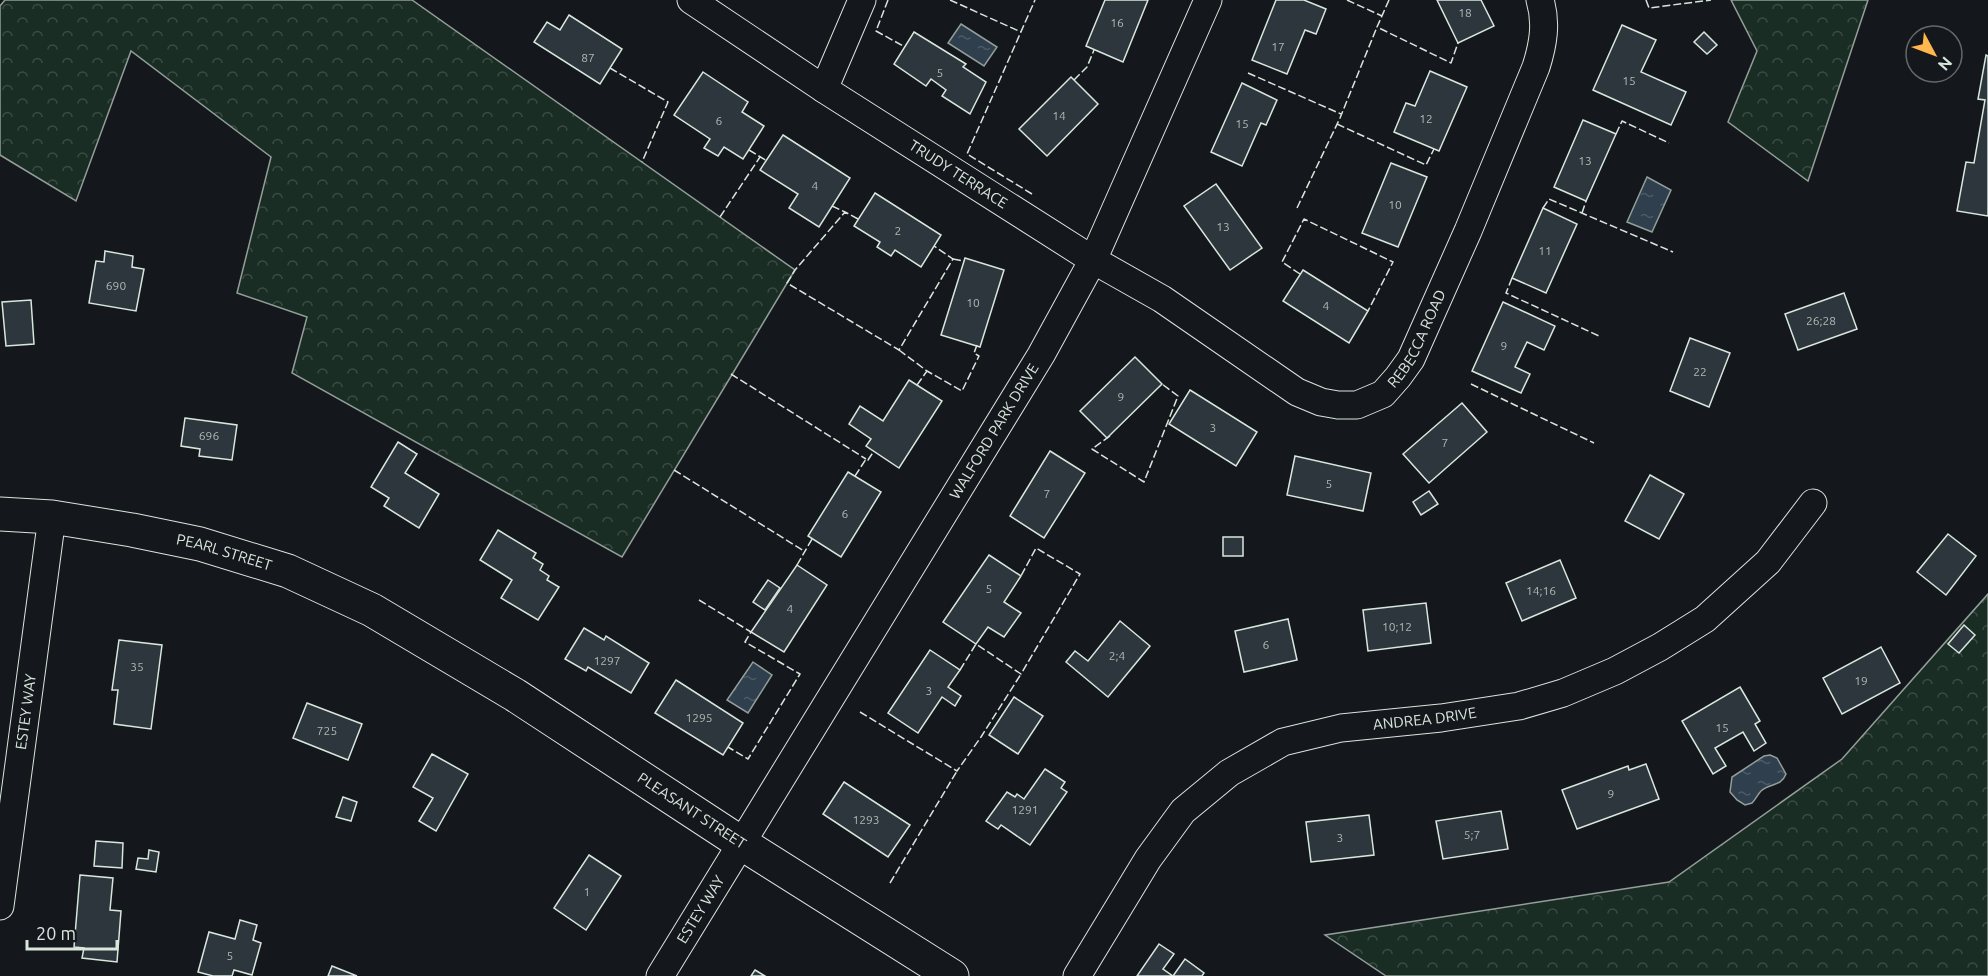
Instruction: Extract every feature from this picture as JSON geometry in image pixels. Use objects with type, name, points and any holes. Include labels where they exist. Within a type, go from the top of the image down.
[{"type":"main road","name":"PEARL STREET","points":[[0,514],[52,518],[132,530],[200,544],[288,571],[372,610],[431,645]]},
{"type":"main road","name":"PLEASANT STREET","points":[[431,645],[525,702],[741,843],[952,976]]},
{"type":"street","points":[[824,89],[862,0]]},
{"type":"street","name":"WALFORD PARK DRIVE","points":[[741,843],[1022,386],[1093,260],[1208,0]]},
{"type":"street","name":"REBECCA ROAD","points":[[1093,260],[1162,299],[1297,392],[1321,402],[1338,405],[1357,405],[1383,394],[1411,359],[1468,231],[1536,67],[1544,25],[1540,0]]},
{"type":"street","name":"TRUDY TERRACE","points":[[698,5],[824,89],[1093,260]]},
{"type":"street","name":"ANDREA DRIVE","points":[[1077,976],[1148,859],[1183,811],[1229,773],[1283,742],[1341,728],[1441,718],[1519,706],[1563,693],[1615,671],[1705,619],[1768,562],[1813,503]]},
{"type":"street","name":"ESTEY WAY","points":[[0,906],[52,518]]},
{"type":"street","name":"ESTEY WAY","points":[[660,976],[741,843]]},
{"type":"green space","points":[[5,0],[412,0],[795,270],[622,557],[292,373],[307,317],[237,293],[271,157],[131,51],[76,201],[0,155],[0,6]]},
{"type":"green space","points":[[1731,0],[1868,0],[1808,181],[1728,122],[1757,51]]},
{"type":"green space","points":[[1988,594],[1988,976],[1386,976],[1325,935],[1669,882],[1842,759]]},
{"type":"water","points":[[961,24],[997,47],[984,66],[948,43]]},
{"type":"water","points":[[1647,177],[1671,190],[1652,232],[1627,222]]},
{"type":"water","points":[[753,662],[772,675],[748,713],[727,700]]},
{"type":"water","points":[[1770,755],[1777,758],[1786,774],[1784,778],[1760,792],[1752,803],[1745,805],[1730,792],[1732,777],[1764,756]]},
{"type":"building","points":[[1105,0],[1148,0],[1123,62],[1086,46]]},
{"type":"building","points":[[1276,0],[1304,0],[1326,9],[1316,34],[1305,30],[1287,74],[1252,60]]},
{"type":"building","points":[[1437,0],[1481,0],[1494,26],[1458,43]]},
{"type":"building","points":[[569,15],[622,49],[600,84],[534,42],[547,22],[560,30]]},
{"type":"building","points":[[1622,25],[1656,40],[1641,72],[1686,92],[1671,125],[1593,90]]},
{"type":"building","points":[[914,32],[966,64],[963,67],[986,82],[970,114],[942,96],[946,90],[931,79],[926,86],[894,64]]},
{"type":"building","points":[[1704,32],[1717,45],[1707,54],[1694,42]]},
{"type":"building","points":[[1986,55],[1988,56],[1988,216],[1957,211],[1966,162],[1974,163],[1985,100],[1978,99]]},
{"type":"building","points":[[1430,71],[1467,87],[1439,151],[1394,132],[1406,103],[1415,106]]},
{"type":"building","points":[[703,72],[748,102],[742,112],[764,126],[743,159],[724,147],[718,156],[704,148],[710,139],[674,115]]},
{"type":"building","points":[[1071,77],[1098,104],[1047,156],[1019,129]]},
{"type":"building","points":[[1242,83],[1277,100],[1266,125],[1261,123],[1242,166],[1211,152]]},
{"type":"building","points":[[1583,120],[1616,134],[1586,201],[1554,187]]},
{"type":"building","points":[[783,135],[850,178],[819,227],[789,208],[798,194],[760,170]]},
{"type":"building","points":[[1391,163],[1427,177],[1398,247],[1362,233]]},
{"type":"building","points":[[1216,184],[1262,248],[1230,270],[1184,206]]},
{"type":"building","points":[[875,193],[941,235],[921,267],[895,250],[891,256],[877,247],[880,242],[854,226]]},
{"type":"building","points":[[1543,208],[1577,224],[1546,293],[1512,278]]},
{"type":"building","points":[[105,251],[133,256],[132,267],[144,269],[136,311],[89,303],[96,261],[104,262]]},
{"type":"building","points":[[965,258],[1004,270],[980,347],[941,335]]},
{"type":"building","points":[[1303,270],[1368,311],[1349,343],[1283,301]]},
{"type":"building","points":[[1844,293],[1857,329],[1798,350],[1785,314]]},
{"type":"building","points":[[31,300],[34,344],[6,346],[2,302]]},
{"type":"building","points":[[1503,302],[1555,326],[1544,350],[1527,342],[1515,367],[1530,374],[1521,393],[1472,371]]},
{"type":"building","points":[[1690,338],[1730,353],[1709,407],[1670,391]]},
{"type":"building","points":[[1135,357],[1162,384],[1107,438],[1080,411]]},
{"type":"building","points":[[909,380],[942,401],[899,468],[866,446],[871,439],[849,424],[860,406],[883,421]]},
{"type":"building","points":[[1190,390],[1257,432],[1236,466],[1169,424]]},
{"type":"building","points":[[1462,403],[1487,432],[1429,483],[1403,454]]},
{"type":"building","points":[[185,418],[237,425],[232,460],[199,456],[200,449],[181,446]]},
{"type":"building","points":[[398,442],[417,454],[405,473],[439,494],[419,528],[384,506],[389,498],[371,487]]},
{"type":"building","points":[[1050,451],[1085,473],[1044,538],[1010,516]]},
{"type":"building","points":[[1295,456],[1371,473],[1363,511],[1287,495]]},
{"type":"building","points":[[848,472],[881,492],[841,557],[808,536]]},
{"type":"building","points":[[1650,475],[1684,494],[1659,539],[1625,521]]},
{"type":"building","points":[[1429,491],[1438,504],[1421,515],[1413,502]]},
{"type":"building","points":[[498,530],[536,553],[533,558],[543,564],[540,570],[549,576],[547,580],[559,587],[538,620],[501,598],[512,580],[480,560]]},
{"type":"building","points":[[1948,534],[1976,556],[1946,595],[1917,572]]},
{"type":"building","points":[[1223,537],[1243,537],[1243,556],[1223,556]]},
{"type":"building","points":[[989,555],[1021,576],[1004,602],[1021,613],[1004,637],[988,627],[976,644],[943,622]]},
{"type":"building","points":[[1560,560],[1576,598],[1522,621],[1506,583]]},
{"type":"building","points":[[797,565],[827,585],[784,652],[751,632]]},
{"type":"building","points":[[768,580],[780,588],[765,610],[753,602]]},
{"type":"building","points":[[1426,603],[1431,643],[1368,651],[1363,610]]},
{"type":"building","points":[[1288,619],[1297,660],[1244,672],[1235,631]]},
{"type":"building","points":[[1120,621],[1150,646],[1108,697],[1066,662],[1075,651],[1088,661]]},
{"type":"building","points":[[1964,625],[1975,635],[1959,653],[1948,644]]},
{"type":"building","points":[[584,628],[604,640],[606,636],[649,663],[631,693],[588,667],[586,671],[565,659]]},
{"type":"building","points":[[119,640],[162,645],[151,729],[114,724],[118,690],[112,690]]},
{"type":"building","points":[[1881,647],[1900,683],[1842,714],[1823,678]]},
{"type":"building","points":[[930,650],[960,670],[948,687],[961,696],[955,706],[942,697],[918,733],[888,713]]},
{"type":"building","points":[[676,680],[743,723],[723,755],[655,713]]},
{"type":"building","points":[[1740,687],[1760,721],[1755,724],[1766,743],[1754,751],[1743,732],[1715,748],[1726,766],[1713,774],[1682,721]]},
{"type":"building","points":[[1014,697],[1043,716],[1018,754],[989,735]]},
{"type":"building","points":[[307,703],[362,724],[348,760],[293,738]]},
{"type":"building","points":[[432,754],[468,774],[436,831],[419,821],[433,798],[413,787]]},
{"type":"building","points":[[1646,764],[1659,799],[1577,829],[1562,790],[1628,766],[1629,770]]},
{"type":"building","points":[[1045,769],[1065,782],[1061,788],[1067,792],[1030,845],[1001,825],[998,829],[986,821],[1007,792],[1015,797],[1017,794],[1024,799]]},
{"type":"building","points":[[844,782],[910,825],[888,857],[823,814]]},
{"type":"building","points":[[343,797],[357,802],[351,821],[336,817]]},
{"type":"building","points":[[1501,811],[1508,849],[1443,859],[1436,821]]},
{"type":"building","points":[[1369,815],[1374,855],[1311,862],[1306,822]]},
{"type":"building","points":[[96,841],[123,843],[122,868],[94,866]]},
{"type":"building","points":[[149,850],[159,852],[156,872],[136,869],[138,858],[148,859]]},
{"type":"building","points":[[589,855],[621,876],[586,930],[554,908]]},
{"type":"building","points":[[80,875],[113,878],[110,910],[121,911],[117,962],[82,958],[84,948],[74,947]]},
{"type":"building","points":[[240,920],[257,925],[253,940],[261,943],[252,975],[234,970],[232,976],[213,976],[198,972],[209,932],[235,939]]},
{"type":"building","points":[[1159,944],[1174,954],[1163,969],[1173,976],[1137,976]]},
{"type":"building","points":[[1185,959],[1204,973],[1202,976],[1173,976]]},
{"type":"building","points":[[332,966],[357,976],[328,976]]},
{"type":"building","points":[[755,970],[765,976],[751,976]]},
{"type":"fence","points":[[888,0],[876,31],[905,47]]},
{"type":"fence","points":[[950,0],[1021,32]]},
{"type":"fence","points":[[1032,194],[967,154],[1035,0]]},
{"type":"fence","points":[[1347,0],[1382,16]]},
{"type":"fence","points":[[1389,0],[1377,27],[1451,63],[1458,43]]},
{"type":"fence","points":[[1646,0],[1649,8],[1711,0]]},
{"type":"fence","points":[[1297,208],[1340,118],[1377,27]]},
{"type":"fence","points":[[1074,80],[1087,67],[1094,50]]},
{"type":"fence","points":[[610,68],[668,102],[642,162]]},
{"type":"fence","points":[[1248,73],[1341,114]]},
{"type":"fence","points":[[1616,134],[1622,121],[1669,143]]},
{"type":"fence","points":[[1337,124],[1426,165],[1434,149]]},
{"type":"fence","points":[[749,150],[767,161]]},
{"type":"fence","points":[[720,217],[760,157]]},
{"type":"fence","points":[[1543,208],[1549,199],[1673,252]]},
{"type":"fence","points":[[1582,213],[1586,201]]},
{"type":"fence","points":[[832,206],[845,212]]},
{"type":"fence","points":[[858,219],[845,212],[795,270],[787,283],[899,350],[953,259],[934,246]]},
{"type":"fence","points":[[1300,274],[1282,262],[1304,219],[1393,262],[1368,311]]},
{"type":"fence","points":[[953,259],[964,261]]},
{"type":"fence","points":[[1512,278],[1506,293],[1599,336]]},
{"type":"fence","points":[[899,350],[927,371],[962,391],[979,356],[974,353],[977,345]]},
{"type":"fence","points":[[917,385],[927,371]]},
{"type":"fence","points":[[731,374],[866,459]]},
{"type":"fence","points":[[1110,436],[1092,449],[1144,482],[1178,396],[1162,384]]},
{"type":"fence","points":[[1471,384],[1594,443]]},
{"type":"fence","points":[[855,476],[874,451]]},
{"type":"fence","points":[[674,470],[804,551]]},
{"type":"fence","points":[[797,565],[812,539]]},
{"type":"fence","points":[[960,670],[976,644],[1021,674],[1080,574],[1036,548],[1021,576]]},
{"type":"fence","points":[[699,600],[751,632],[745,642],[800,674],[748,759],[728,747]]},
{"type":"fence","points":[[860,712],[957,771],[1021,674]]},
{"type":"fence","points":[[890,883],[957,771]]}]
